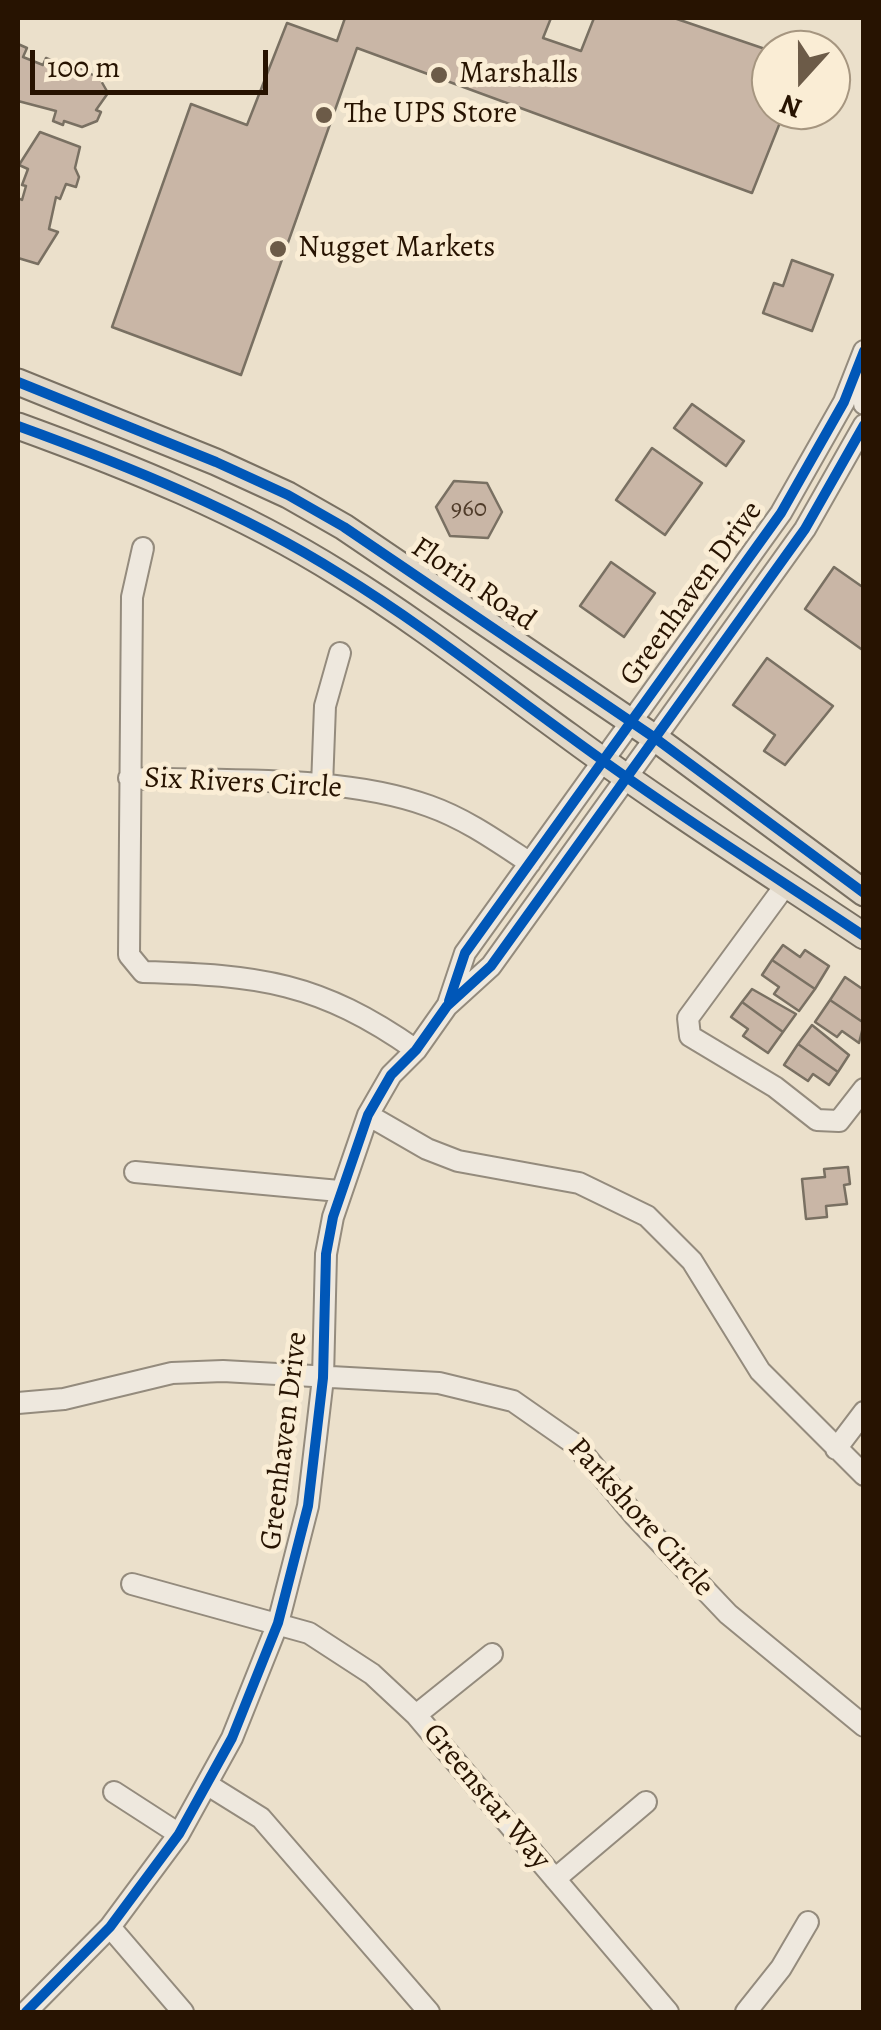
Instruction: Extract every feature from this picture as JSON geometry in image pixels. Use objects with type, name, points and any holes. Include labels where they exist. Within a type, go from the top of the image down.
[{"type":"main road","name":"Florin Road","points":[[18,382],[288,494],[632,722],[864,893]]},
{"type":"main road","points":[[18,426],[126,466],[272,534],[340,573],[604,760],[864,936]]},
{"type":"street","name":"Greenhaven Drive","points":[[447,1006],[465,953],[781,513],[857,399],[864,350]]},
{"type":"street","points":[[794,544],[808,503],[850,424],[857,399]]},
{"type":"street","name":"Greenhaven Drive","points":[[26,2012],[110,1927],[179,1834],[208,1785],[278,1623],[301,1544],[323,1378],[326,1254],[339,1192],[368,1115],[391,1075],[416,1050],[447,1006],[490,966],[628,776],[794,544],[864,425]]},
{"type":"street","points":[[129,778],[132,597],[143,548]]},
{"type":"street","points":[[322,786],[325,706],[340,653]]},
{"type":"street","name":"Six Rivers Circle","points":[[416,1050],[366,1015],[301,988],[232,974],[144,972],[129,955],[129,778],[322,786],[394,795],[430,806],[530,863]]},
{"type":"street","points":[[787,883],[688,1018],[690,1036],[775,1086],[817,1120],[839,1121],[864,1089]]},
{"type":"street","points":[[368,1115],[426,1149],[458,1161],[579,1184],[646,1216],[692,1261],[760,1372],[864,1475]]},
{"type":"street","points":[[135,1172],[339,1192]]},
{"type":"street","name":"Parkshore Circle","points":[[18,1403],[64,1400],[185,1372],[465,1386],[536,1413],[576,1445],[635,1516],[728,1614],[864,1726]]},
{"type":"street","points":[[836,1450],[864,1412]]},
{"type":"street","name":"Greenstar Way","points":[[132,1584],[309,1633],[343,1654],[416,1716],[668,2012]]},
{"type":"street","name":"Greenstar Way","points":[[416,1716],[492,1654]]},
{"type":"street","points":[[208,1785],[262,1818],[429,2012]]},
{"type":"street","points":[[114,1792],[179,1834]]},
{"type":"street","name":"Greenstar Way","points":[[555,1879],[646,1802]]},
{"type":"street","points":[[746,2012],[781,1968],[808,1922]]},
{"type":"street","points":[[110,1927],[182,2012]]},
{"type":"building","points":[[345,18],[551,18],[543,38],[581,51],[594,18],[674,18],[751,44],[751,130],[777,130],[752,193],[357,48],[241,375],[112,327],[191,104],[247,125],[287,23],[337,41]]},
{"type":"building","points":[[18,44],[27,48],[23,57],[43,65],[46,58],[53,61],[51,67],[70,73],[73,64],[100,79],[108,93],[96,110],[101,112],[97,121],[82,127],[64,121],[63,125],[53,121],[56,111],[18,101]]},
{"type":"building","points":[[40,132],[80,147],[76,187],[66,184],[60,199],[56,197],[49,229],[58,232],[38,264],[18,258],[18,198],[22,200],[28,169],[19,165]]},
{"type":"building","points":[[792,260],[833,275],[812,331],[763,313],[774,283],[783,286]]},
{"type":"building","points":[[692,404],[744,441],[726,466],[674,428]]},
{"type":"building","points":[[652,448],[702,483],[665,535],[616,500]]},
{"type":"building","points":[[454,481],[487,483],[502,512],[488,538],[450,536],[436,507]]},
{"type":"building","points":[[611,562],[655,593],[624,637],[580,606]]},
{"type":"building","points":[[834,567],[864,588],[864,651],[805,609]]},
{"type":"building","points":[[767,658],[833,706],[785,765],[764,751],[775,735],[733,705]]},
{"type":"building","points":[[783,945],[800,957],[805,950],[829,966],[815,989],[772,960]]},
{"type":"building","points":[[772,960],[815,989],[799,1011],[774,994],[779,987],[762,975]]},
{"type":"building","points":[[845,977],[864,990],[864,1023],[830,1000]]},
{"type":"building","points":[[752,989],[796,1014],[783,1032],[742,1002]]},
{"type":"building","points":[[830,1000],[864,1023],[859,1043],[842,1031],[837,1037],[815,1022]]},
{"type":"building","points":[[742,1002],[783,1032],[768,1053],[743,1036],[748,1029],[731,1017]]},
{"type":"building","points":[[812,1025],[849,1055],[838,1072],[798,1044]]},
{"type":"building","points":[[798,1044],[838,1072],[829,1085],[813,1074],[808,1081],[784,1065]]},
{"type":"building","points":[[848,1167],[850,1184],[844,1185],[847,1204],[826,1206],[827,1217],[806,1219],[802,1179],[825,1177],[824,1169]]},
{"type":"cycle path","points":[[449,1001],[465,953],[781,513],[844,402],[864,351]]},
{"type":"cycle path","points":[[18,382],[216,462],[288,495],[344,527],[655,738],[864,893]]},
{"type":"cycle path","points":[[26,2012],[110,1927],[179,1834],[232,1738],[278,1623],[308,1506],[323,1378],[326,1254],[333,1217],[368,1115],[391,1075],[416,1050],[447,1006],[491,966],[655,738],[805,529],[864,425]]},
{"type":"cycle path","points":[[18,426],[183,491],[302,551],[428,632],[641,788],[864,936]]},
{"type":"place","name":"Marshalls","points":[[439,75]]},
{"type":"place","name":"The UPS Store","points":[[324,115]]},
{"type":"place","name":"Nugget Markets","points":[[278,249]]}]
